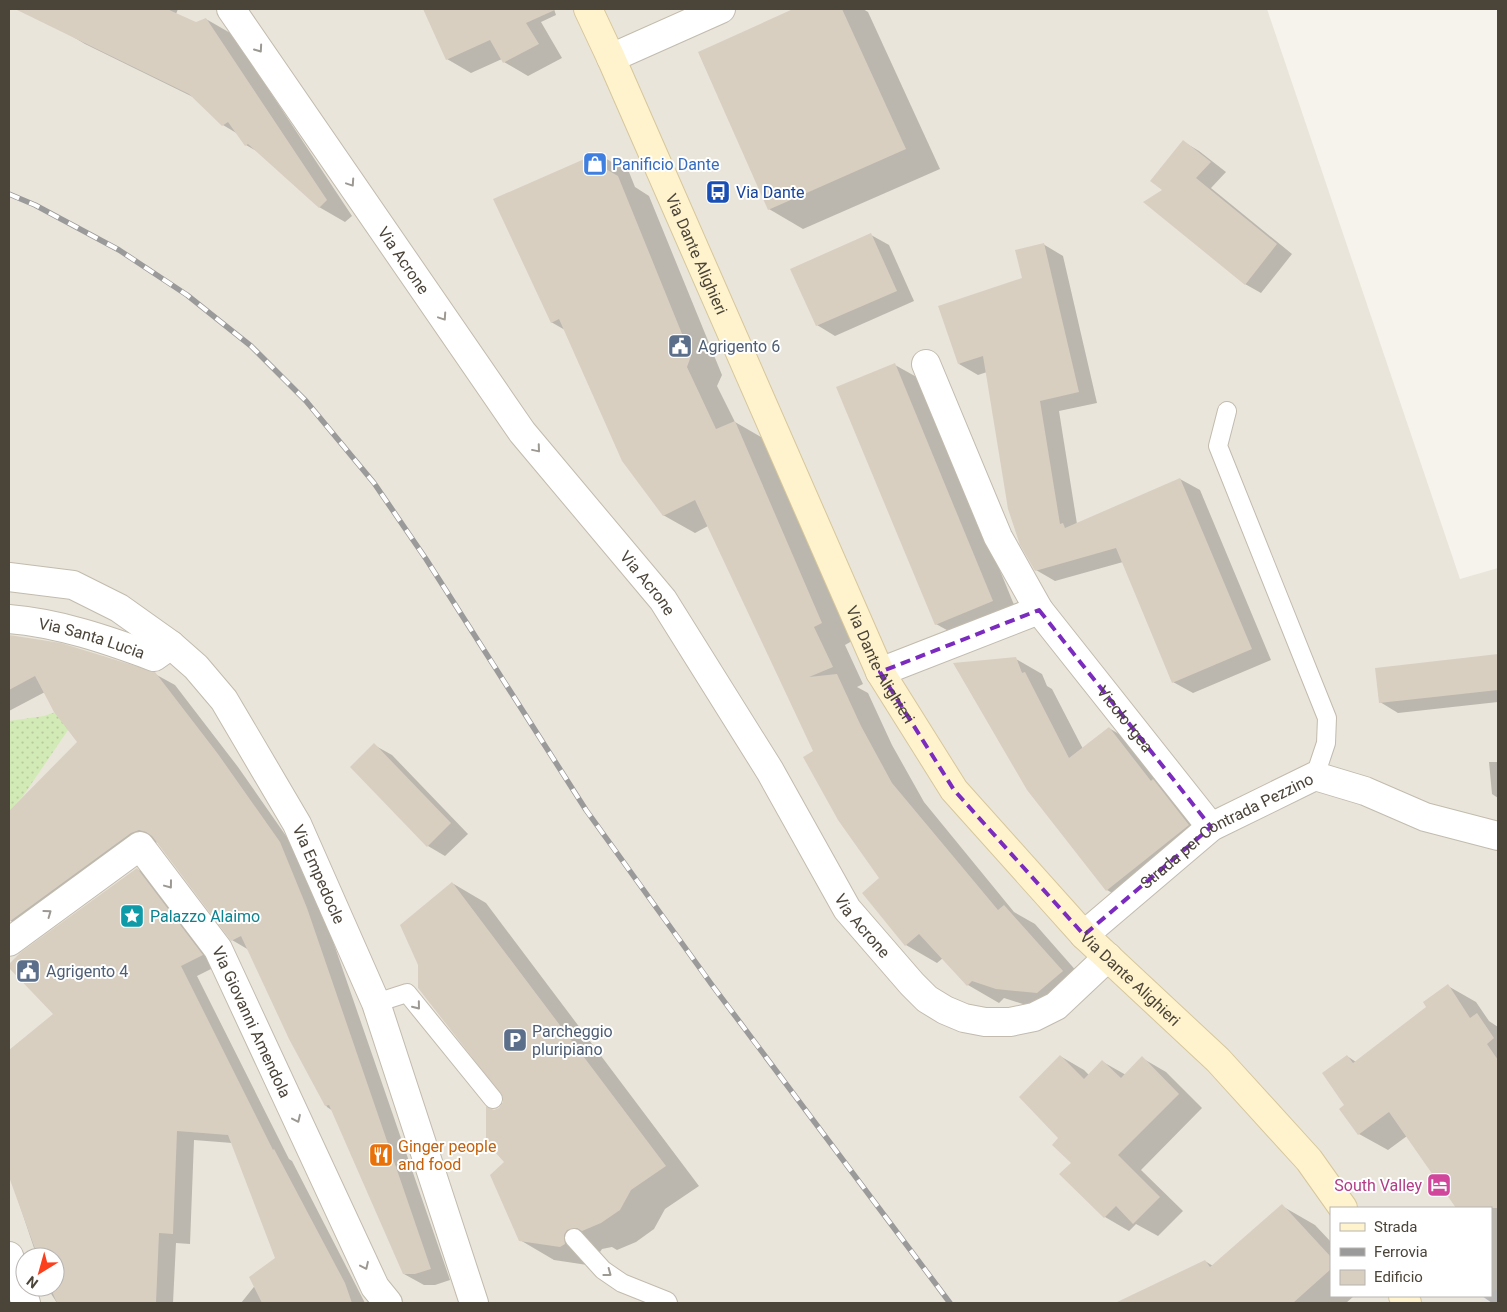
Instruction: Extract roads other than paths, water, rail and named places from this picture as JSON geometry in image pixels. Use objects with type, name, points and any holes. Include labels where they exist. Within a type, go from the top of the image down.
[{"type":"street","name":"Via Acrone","points":[[231,9],[522,432],[663,600],[770,770],[847,909],[912,984],[927,999],[945,1010],[964,1018],[985,1022],[1010,1022],[1034,1017],[1056,1006],[1108,958]]},
{"type":"street","name":"Via Dante Alighieri","points":[[588,9],[880,672],[954,790],[1084,935],[1218,1060],[1309,1160],[1342,1207]]},
{"type":"street","points":[[611,58],[721,9]]},
{"type":"street","name":"Vicolo Igea","points":[[926,364],[998,537],[1039,610],[1211,827]]},
{"type":"street","name":"Via Empedocle","points":[[9,577],[73,585],[119,608],[171,645],[196,667],[224,700],[297,824],[376,1003],[474,1303]]},
{"type":"street","points":[[880,672],[1039,610]]},
{"type":"street","name":"Via Santa Lucia","points":[[9,619],[71,630],[121,644],[154,657],[171,645]]},
{"type":"street","name":"Strada per Contrada Pezzino","points":[[1084,935],[1211,827],[1315,776],[1365,791],[1425,817],[1498,836]]},
{"type":"street","name":"Via Giovanni Amendola","points":[[9,942],[140,846],[218,949],[375,1287],[388,1303]]},
{"type":"street","points":[[9,1256],[26,1303]]},
{"type":"lane","points":[[1227,411],[1218,446],[1327,718],[1326,743],[1315,776]]},
{"type":"lane","points":[[376,1003],[407,993],[493,1099]]},
{"type":"lane","points":[[574,1238],[603,1270],[622,1283],[668,1303]]},
{"type":"railway","points":[[9,194],[35,205],[119,250],[187,295],[251,346],[306,401],[374,483],[426,559],[586,810],[712,985],[950,1303]]},
{"type":"place","name":"Panificio Dante","points":[[595,164]]},
{"type":"place","name":"Via Dante","points":[[718,192]]},
{"type":"place","name":"Agrigento 6","points":[[680,346]]},
{"type":"place","name":"Palazzo Alaimo","points":[[132,916]]},
{"type":"place","name":"Agrigento 4","points":[[28,971]]},
{"type":"place","name":"Parcheggio pluripiano","points":[[515,1040]]},
{"type":"place","name":"Ginger people and food","points":[[381,1155]]},
{"type":"place","name":"South Valley","points":[[1439,1185]]}]
